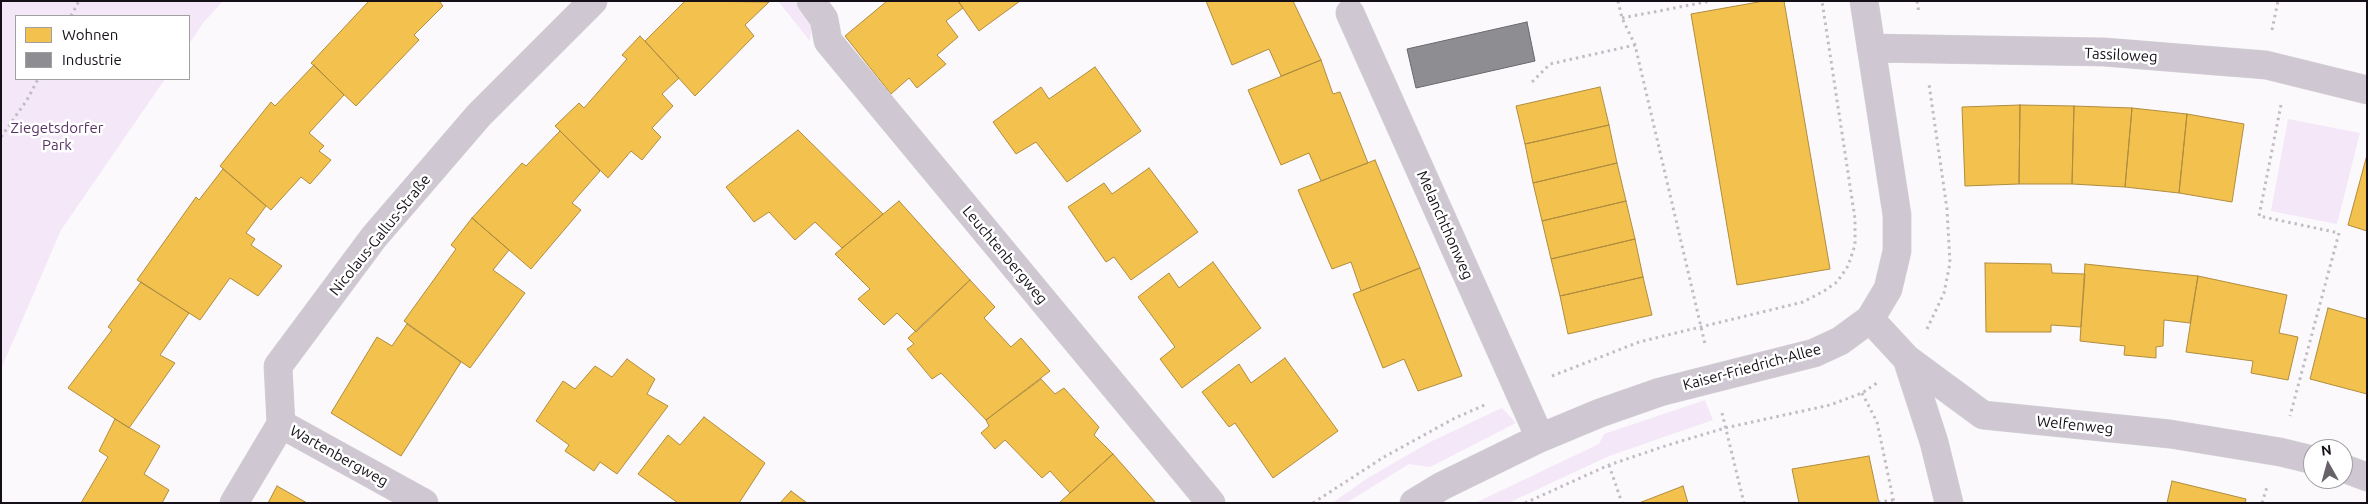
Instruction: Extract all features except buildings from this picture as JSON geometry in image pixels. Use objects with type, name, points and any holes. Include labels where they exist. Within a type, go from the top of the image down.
[{"type":"street","name":"Nicolaus-Gallus-Straße","points":[[281,424],[278,366],[374,237],[479,115],[592,1]]},
{"type":"street","name":"Leuchtenbergweg","points":[[811,1],[824,19],[828,40],[1211,503]]},
{"type":"street","name":"Kaiser-Friedrich-Allee","points":[[1414,503],[1442,486],[1540,438],[1600,413],[1660,392],[1814,353],[1840,341],[1870,320],[1888,289],[1897,242],[1897,215],[1864,1]]},
{"type":"street","name":"Melanchthonweg","points":[[1350,14],[1540,438]]},
{"type":"street","name":"Tassiloweg","points":[[1871,48],[2104,52],[2266,65],[2367,90]]},
{"type":"street","name":"Welfenweg","points":[[1870,320],[1907,359],[1983,415],[2170,434],[2303,458]]},
{"type":"street","points":[[1907,359],[1934,442],[1949,503]]},
{"type":"street","points":[[234,503],[281,424]]},
{"type":"street","name":"Wartenbergweg","points":[[281,424],[424,503]]},
{"type":"street","points":[[2353,472],[2367,477]]},
{"type":"path","points":[[71,15],[78,1]]},
{"type":"path","points":[[1618,1],[1622,18],[1635,45],[1744,503]]},
{"type":"path","points":[[1622,18],[1711,1]]},
{"type":"path","points":[[1314,503],[1392,452],[1455,418],[1519,390],[1639,342],[1803,302],[1824,292],[1837,282],[1848,266],[1855,245],[1855,218],[1822,1]]},
{"type":"path","points":[[2262,503],[2280,452],[2339,232],[2259,216],[2285,83],[2266,65],[2278,1]]},
{"type":"path","points":[[1532,82],[1550,64],[1635,45]]},
{"type":"path","points":[[1,137],[28,100],[38,80]]},
{"type":"path","points":[[1862,393],[1877,422],[1894,501],[1878,502]]},
{"type":"path","points":[[1609,465],[1622,503]]},
{"type":"green space","name":"Ziegetsdorfer Park","points":[[1,1],[223,1],[203,23],[190,42],[190,15],[15,15],[15,80],[164,80],[61,230],[1,369]]},
{"type":"green space","points":[[778,1],[795,1],[812,22],[810,41]]},
{"type":"green space","points":[[2288,119],[2360,133],[2337,224],[2271,211]]},
{"type":"green space","points":[[1705,400],[1713,420],[1609,456],[1508,503],[1475,503],[1599,444],[1604,434]]},
{"type":"green space","points":[[1502,408],[1516,423],[1430,467],[1409,464],[1346,503],[1332,503],[1368,478],[1430,442]]}]
